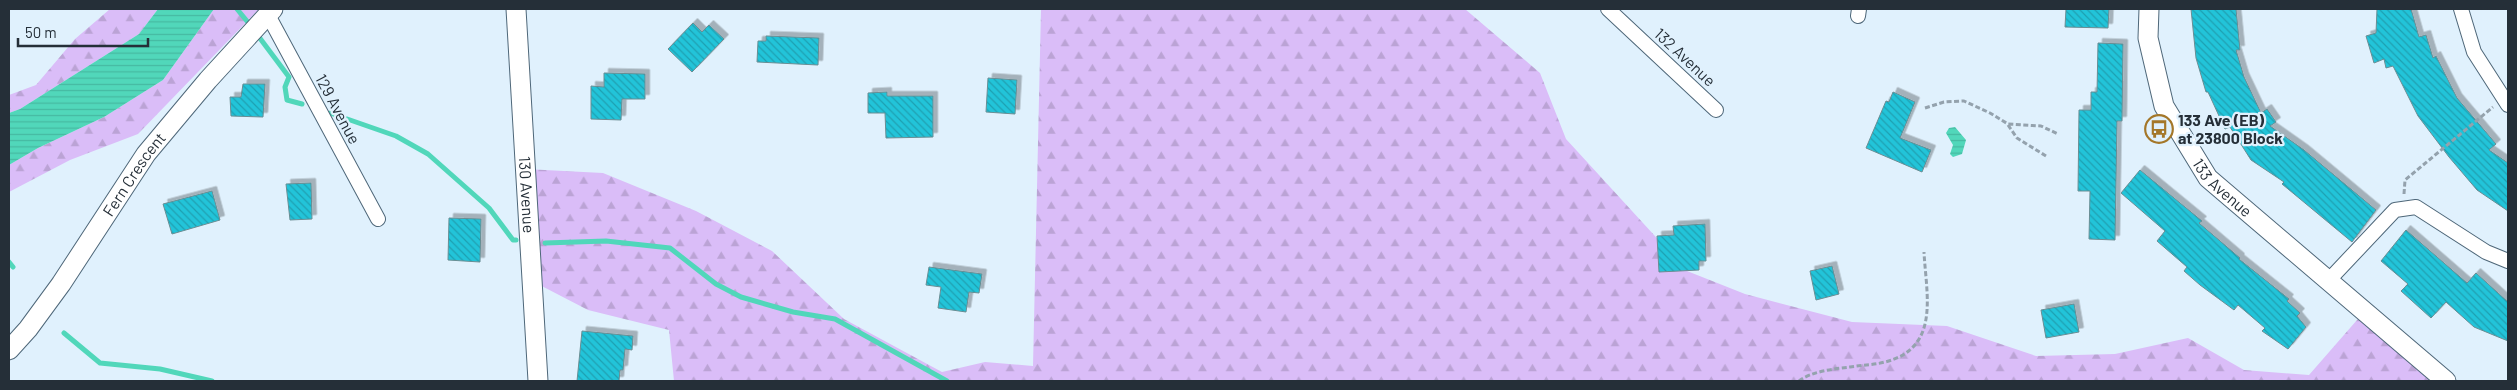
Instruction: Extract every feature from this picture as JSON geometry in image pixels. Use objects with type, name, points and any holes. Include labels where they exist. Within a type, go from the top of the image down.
[{"type":"street","name":"130 Avenue","points":[[516,9],[538,381]]},
{"type":"street","name":"132 Avenue","points":[[1608,9],[1716,110]]},
{"type":"street","name":"133 Avenue","points":[[2149,9],[2148,38],[2164,106],[2208,178],[2446,381]]},
{"type":"street","points":[[2461,9],[2474,52],[2502,105]]},
{"type":"street","name":"Fern Crescent","points":[[9,350],[28,329],[61,284],[146,154],[268,14]]},
{"type":"street","name":"129 Avenue","points":[[268,14],[378,219]]},
{"type":"street","points":[[2328,281],[2395,210],[2416,207],[2486,252],[2508,261]]},
{"type":"path","points":[[1925,108],[1944,102],[1964,100],[2008,124],[2040,126],[2058,134]]},
{"type":"path","points":[[2403,209],[2405,180],[2502,105]]},
{"type":"path","points":[[2008,124],[2017,138],[2046,156]]},
{"type":"path","points":[[1799,381],[1805,377],[1834,369],[1886,362],[1904,353],[1915,344],[1924,330],[1929,310],[1924,252]]},
{"type":"green space","points":[[110,9],[158,9],[139,34],[20,109],[9,113],[9,95],[36,85],[75,39]]},
{"type":"green space","points":[[214,9],[259,9],[138,134],[70,160],[9,192],[9,165],[38,148],[104,117],[163,80]]},
{"type":"green space","points":[[1041,9],[1465,9],[1540,73],[1566,139],[1687,271],[1745,294],[1852,322],[1947,326],[2036,356],[2115,354],[2188,338],[2244,370],[2309,375],[2364,312],[2446,381],[674,381],[669,330],[588,310],[532,281],[525,169],[603,173],[696,211],[772,251],[844,319],[942,372],[985,362],[1033,366]]},
{"type":"shaded area","points":[[158,9],[214,9],[163,80],[104,117],[38,148],[9,165],[9,113],[20,109],[139,34]]},
{"type":"shaded area","points":[[1955,127],[1966,140],[1962,154],[1953,157],[1950,154],[1953,145],[1946,133],[1949,128]]},
{"type":"building","points":[[2066,9],[2109,9],[2108,28],[2065,27]]},
{"type":"building","points":[[2191,9],[2236,9],[2240,50],[2236,50],[2244,77],[2261,113],[2267,109],[2276,122],[2270,126],[2304,150],[2376,210],[2352,242],[2282,184],[2284,182],[2251,160],[2230,127],[2225,129],[2208,92],[2206,92],[2196,58]]},
{"type":"building","points":[[2377,9],[2411,9],[2419,37],[2426,35],[2433,58],[2436,56],[2457,98],[2496,144],[2489,150],[2508,163],[2508,211],[2477,190],[2449,157],[2418,116],[2393,66],[2386,68],[2384,59],[2374,63],[2366,36],[2376,33]]},
{"type":"building","points":[[693,23],[702,32],[709,25],[724,39],[692,72],[668,49]]},
{"type":"building","points":[[766,36],[819,38],[818,65],[757,62],[758,41],[766,41]]},
{"type":"building","points":[[2098,43],[2123,44],[2122,121],[2117,121],[2115,240],[2089,239],[2090,191],[2078,191],[2079,110],[2091,110],[2091,92],[2097,92]]},
{"type":"building","points":[[604,73],[645,74],[645,99],[622,99],[621,120],[591,119],[591,86],[604,87]]},
{"type":"building","points":[[988,78],[1017,80],[1015,114],[986,112]]},
{"type":"building","points":[[243,84],[265,84],[263,117],[231,116],[230,97],[241,97]]},
{"type":"building","points":[[887,92],[887,96],[933,96],[933,137],[886,138],[885,113],[868,113],[868,93]]},
{"type":"building","points":[[1893,92],[1915,102],[1900,138],[1931,150],[1922,172],[1866,148],[1886,101],[1889,102]]},
{"type":"building","points":[[2140,170],[2202,221],[2199,223],[2239,259],[2289,299],[2287,301],[2300,313],[2297,316],[2306,327],[2288,349],[2262,331],[2265,328],[2238,305],[2234,310],[2200,285],[2184,271],[2187,267],[2157,241],[2165,231],[2121,193]]},
{"type":"building","points":[[311,183],[312,219],[290,220],[286,184]]},
{"type":"building","points":[[212,191],[220,220],[172,234],[163,204]]},
{"type":"building","points":[[449,218],[481,219],[480,262],[448,260]]},
{"type":"building","points":[[1705,224],[1706,261],[1699,261],[1699,270],[1659,272],[1657,236],[1674,235],[1673,226]]},
{"type":"building","points":[[2406,230],[2467,283],[2476,273],[2508,302],[2508,341],[2474,327],[2446,302],[2431,318],[2401,291],[2408,284],[2381,261]]},
{"type":"building","points":[[1832,266],[1839,294],[1816,300],[1810,271]]},
{"type":"building","points":[[929,267],[982,274],[979,293],[969,292],[966,312],[938,308],[941,287],[926,285]]},
{"type":"building","points":[[2074,304],[2079,332],[2046,338],[2041,310]]},
{"type":"building","points":[[582,331],[633,336],[632,350],[625,349],[623,370],[620,370],[619,381],[577,381]]},
{"type":"waterway","points":[[237,9],[251,26]]},
{"type":"waterway","points":[[256,33],[289,77],[285,87],[287,100],[302,104]]},
{"type":"waterway","points":[[330,113],[396,136],[428,154],[489,208],[513,240],[516,240]]},
{"type":"waterway","points":[[545,243],[606,241],[670,248],[716,284],[741,297],[793,312],[835,319],[947,381]]},
{"type":"waterway","points":[[9,262],[13,267]]},
{"type":"waterway","points":[[64,333],[100,363],[160,369],[212,381]]},
{"type":"place","name":"133 Ave (EB) at 23800 Block","points":[[2159,129]]}]
